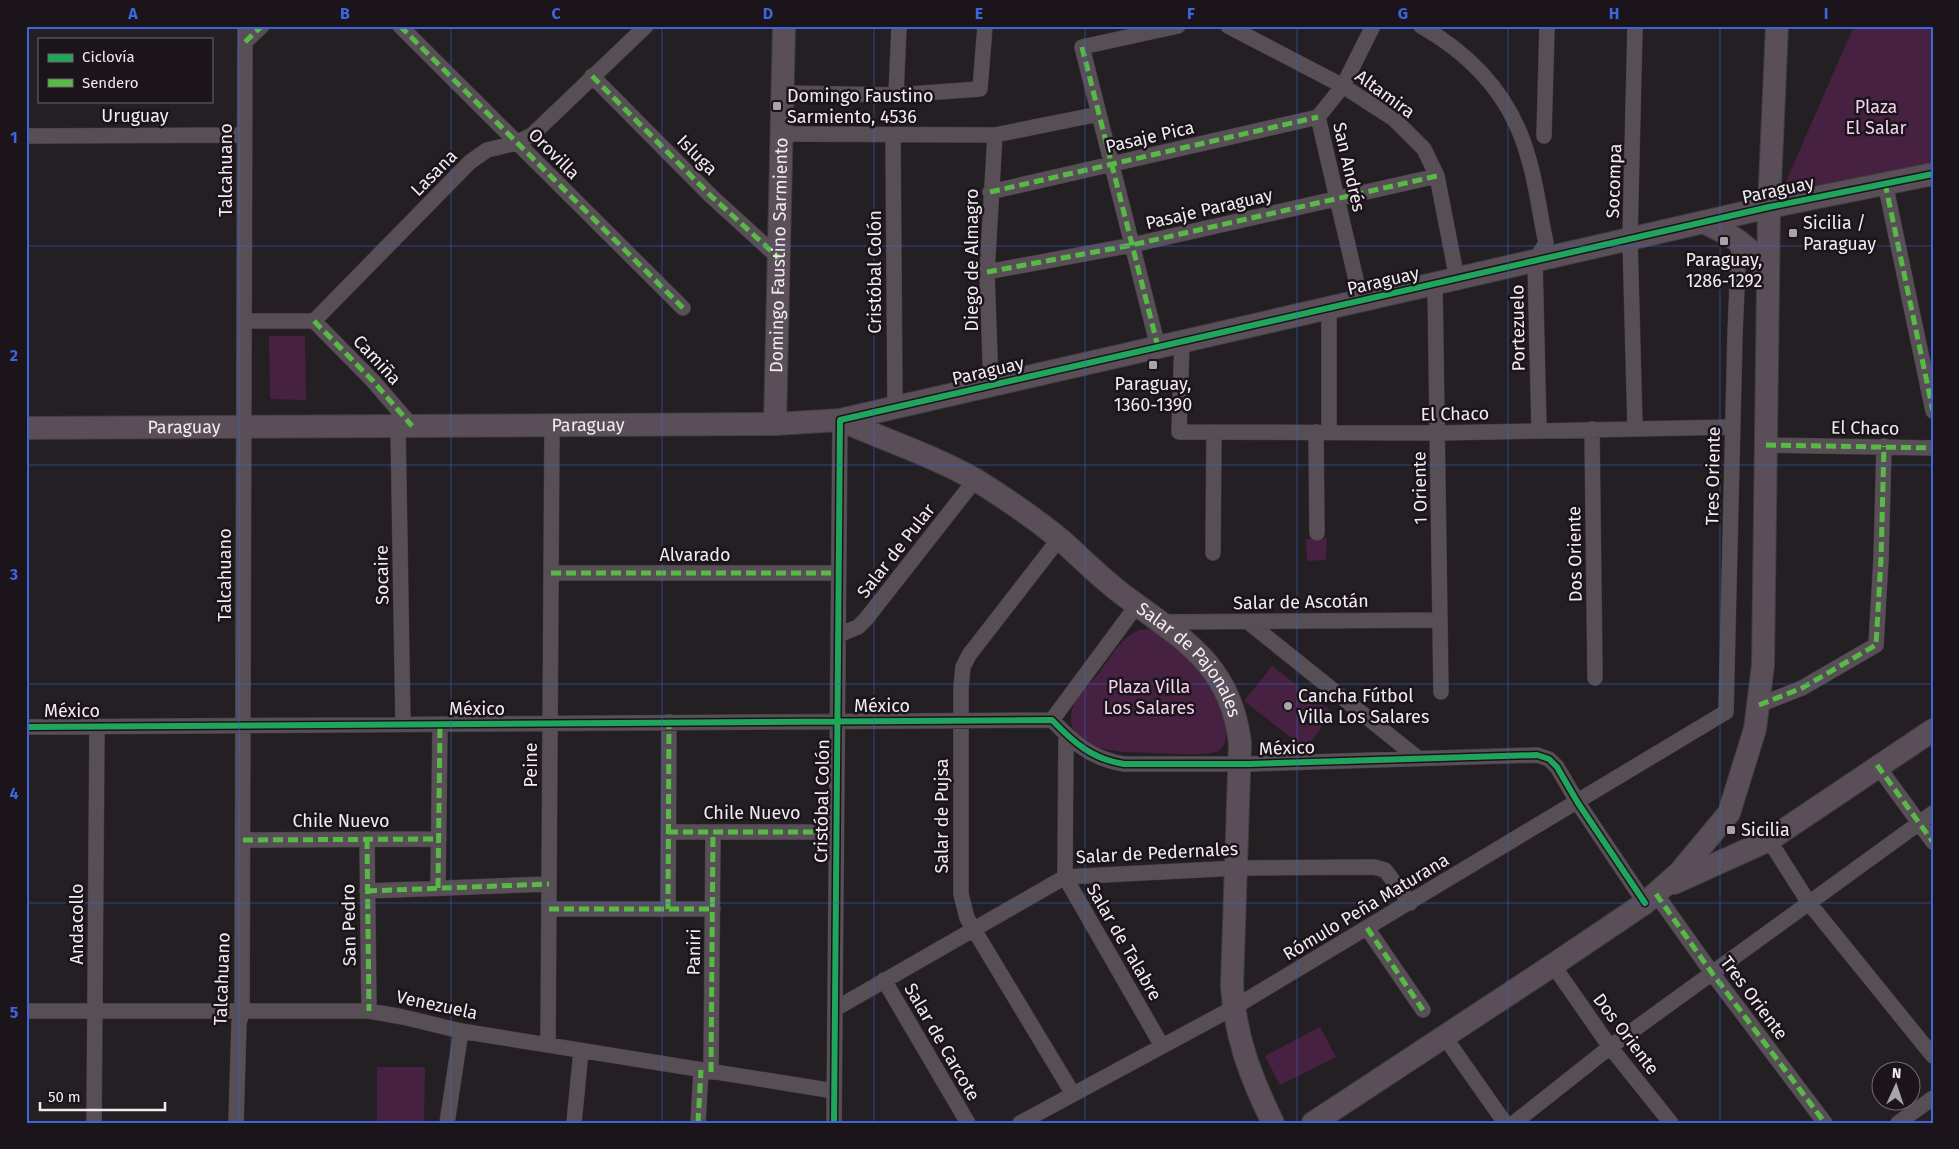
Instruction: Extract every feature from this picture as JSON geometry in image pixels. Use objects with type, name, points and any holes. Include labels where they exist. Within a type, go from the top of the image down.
[{"type":"main road","name":"Domingo Faustino Sarmiento","points":[[775,424],[784,26]]},
{"type":"main road","points":[[1656,894],[1729,813],[1750,747],[1759,705],[1764,617],[1767,275],[1777,26]]},
{"type":"main road","name":"Paraguay","points":[[26,428],[775,424],[840,420],[1769,207],[1933,174]]},
{"type":"main road","points":[[1703,222],[1739,240],[1758,257],[1767,275]]},
{"type":"main road","name":"Salar de Pajonales","points":[[840,420],[974,480],[1059,539],[1137,606],[1162,622],[1198,652],[1208,663],[1226,691],[1237,723],[1241,764],[1232,986],[1233,1008],[1246,1065],[1273,1123]]},
{"type":"main road","points":[[1313,1123],[1554,966],[1656,894],[1769,840],[1877,765],[1933,730]]},
{"type":"street","name":"Talcahuano","points":[[236,1123],[239,1023],[242,1012],[245,26]]},
{"type":"street","points":[[245,42],[262,26]]},
{"type":"street","name":"Orovilla","points":[[400,26],[683,308]]},
{"type":"street","name":"Lasana","points":[[314,321],[470,162],[487,150],[516,143],[532,135],[646,26]]},
{"type":"street","points":[[896,95],[899,26]]},
{"type":"street","points":[[783,93],[896,95],[980,89],[985,26]]},
{"type":"street","points":[[1158,347],[1082,47],[1178,26]]},
{"type":"street","name":"Altamira","points":[[1228,26],[1343,86],[1394,119],[1424,149],[1438,176],[1457,279]]},
{"type":"street","name":"San Andrés","points":[[1361,301],[1318,117],[1343,86],[1373,26]]},
{"type":"street","name":"Portezuelo","points":[[1421,26],[1450,42],[1466,56],[1495,88],[1507,106],[1524,142],[1533,175],[1546,243],[1535,261],[1539,430]]},
{"type":"street","points":[[1544,136],[1547,26]]},
{"type":"street","name":"Socompa","points":[[1635,427],[1630,239],[1636,26]]},
{"type":"street","name":"Isluga","points":[[592,76],[711,196],[779,258]]},
{"type":"street","name":"Pasaje Pica","points":[[782,134],[995,135],[1099,114]]},
{"type":"street","name":"Pasaje Pica","points":[[990,192],[1112,166],[1318,117]]},
{"type":"street","name":"Uruguay","points":[[26,136],[244,135]]},
{"type":"street","name":"Cristóbal Colón","points":[[893,135],[895,408]]},
{"type":"street","name":"Diego de Almagro","points":[[992,386],[987,272],[990,192],[995,135]]},
{"type":"street","name":"Pasaje Paraguay","points":[[987,272],[1132,246],[1438,176]]},
{"type":"street","points":[[1885,183],[1933,411]]},
{"type":"street","name":"Tres Oriente","points":[[1726,712],[1739,240]]},
{"type":"street","name":"1 Oriente","points":[[1435,284],[1440,692]]},
{"type":"street","points":[[1317,533],[1329,308]]},
{"type":"street","points":[[244,321],[314,321]]},
{"type":"street","name":"Camiña","points":[[314,321],[373,381],[405,426]]},
{"type":"street","name":"El Chaco","points":[[1182,342],[1179,432],[1438,433],[1635,427],[1733,427]]},
{"type":"street","name":"Cristóbal Colón","points":[[834,1123],[840,420]]},
{"type":"street","name":"Peine","points":[[548,1045],[552,425]]},
{"type":"street","name":"Socaire","points":[[403,724],[405,426]]},
{"type":"street","name":"Dos Oriente","points":[[1592,429],[1595,678]]},
{"type":"street","points":[[1213,552],[1214,432]]},
{"type":"street","name":"El Chaco","points":[[1766,445],[1933,448]]},
{"type":"street","points":[[1759,705],[1802,688],[1876,645],[1881,559],[1884,446]]},
{"type":"street","name":"Salar de Pular","points":[[838,635],[858,627],[866,620],[974,480]]},
{"type":"street","name":"Salar de Pujsa","points":[[1059,539],[965,662],[961,687],[961,894],[964,910],[973,929],[1073,1094]]},
{"type":"street","name":"Alvarado","points":[[551,573],[839,573]]},
{"type":"street","points":[[1052,720],[1137,606]]},
{"type":"street","name":"Salar de Ascotán","points":[[1162,622],[1440,620]]},
{"type":"street","points":[[1248,622],[1419,759]]},
{"type":"street","name":"Rómulo Peña Maturana","points":[[1020,1123],[1233,1008],[1578,803],[1726,712]]},
{"type":"street","name":"México","points":[[26,727],[1052,720],[1066,734],[1096,757],[1124,764],[1241,764],[1544,756],[1557,767],[1578,803],[1656,894]]},
{"type":"street","name":"Paniri","points":[[668,909],[669,722]]},
{"type":"street","points":[[438,888],[440,724]]},
{"type":"street","name":"Andacollo","points":[[94,1123],[97,726]]},
{"type":"street","name":"Salar de Talabre","points":[[1066,734],[1065,877],[1162,1046]]},
{"type":"street","points":[[1877,765],[1918,824],[1933,842]]},
{"type":"street","points":[[1514,1123],[1610,1047],[1933,813]]},
{"type":"street","name":"Chile Nuevo","points":[[668,832],[836,832]]},
{"type":"street","name":"Paniri","points":[[698,1123],[706,1071],[713,909],[713,832]]},
{"type":"street","name":"San Pedro","points":[[367,839],[369,1011]]},
{"type":"street","name":"Chile Nuevo","points":[[243,840],[439,839]]},
{"type":"street","points":[[1769,840],[1808,903],[1933,1056]]},
{"type":"street","name":"Salar de Pedernales","points":[[835,1008],[1065,877],[1238,868],[1380,867],[1389,874],[1410,903]]},
{"type":"street","points":[[367,891],[549,884]]},
{"type":"street","name":"Tres Oriente","points":[[1656,894],[1712,973],[1825,1123]]},
{"type":"street","points":[[549,909],[713,909]]},
{"type":"street","points":[[1367,928],[1423,1010]]},
{"type":"street","name":"Dos Oriente","points":[[1554,966],[1610,1047],[1671,1123]]},
{"type":"street","name":"Salar de Carcote","points":[[884,980],[968,1123]]},
{"type":"street","name":"Venezuela","points":[[26,1011],[369,1011],[461,1031],[834,1091]]},
{"type":"street","points":[[447,1123],[461,1031]]},
{"type":"street","points":[[1444,1036],[1505,1123]]},
{"type":"street","points":[[574,1123],[581,1051]]},
{"type":"street","points":[[1898,1123],[1933,1098]]},
{"type":"green space","name":"Plaza El Salar","points":[[1854,26],[1933,26],[1933,166],[1780,195]]},
{"type":"green space","points":[[269,336],[305,336],[306,400],[270,399]]},
{"type":"green space","points":[[1327,538],[1326,560],[1307,561],[1306,539]]},
{"type":"green space","name":"Plaza Villa Los Salares","points":[[1148,629],[1154,630],[1186,656],[1212,691],[1224,718],[1226,731],[1225,742],[1219,751],[1195,754],[1127,752],[1098,747],[1086,742],[1076,734],[1071,724],[1072,710],[1077,700],[1119,645],[1132,634]]},
{"type":"green space","name":"Cancha Fútbol Villa Los Salares","points":[[1272,666],[1332,712],[1306,749],[1244,701]]},
{"type":"green space","points":[[1320,1027],[1336,1057],[1280,1085],[1265,1056]]},
{"type":"green space","points":[[377,1067],[425,1067],[424,1123],[377,1123]]},
{"type":"marked path","points":[[245,42],[262,26]]},
{"type":"marked path","points":[[400,26],[683,308]]},
{"type":"marked path","points":[[1082,47],[1158,347]]},
{"type":"marked path","points":[[592,76],[711,196],[779,258]]},
{"type":"marked path","points":[[990,192],[1318,117]]},
{"type":"marked path","points":[[987,272],[1132,245],[1437,176]]},
{"type":"marked path","points":[[1885,183],[1933,411]]},
{"type":"marked path","points":[[314,321],[373,381],[412,426]]},
{"type":"marked path","points":[[1766,445],[1933,448]]},
{"type":"marked path","points":[[1759,705],[1802,688],[1876,645],[1881,559],[1884,446]]},
{"type":"marked path","points":[[551,573],[839,573]]},
{"type":"marked path","points":[[668,909],[669,722]]},
{"type":"marked path","points":[[438,888],[440,724]]},
{"type":"marked path","points":[[1877,765],[1933,842]]},
{"type":"marked path","points":[[668,832],[836,832]]},
{"type":"marked path","points":[[711,1072],[713,832]]},
{"type":"marked path","points":[[367,839],[369,1011]]},
{"type":"marked path","points":[[243,840],[439,839]]},
{"type":"marked path","points":[[367,891],[549,884]]},
{"type":"marked path","points":[[1656,894],[1712,973],[1825,1123]]},
{"type":"marked path","points":[[549,909],[713,909]]},
{"type":"marked path","points":[[1367,928],[1423,1010]]},
{"type":"marked path","points":[[698,1123],[701,1070]]},
{"type":"cycle path","points":[[834,1123],[840,420],[1769,207],[1933,174]]},
{"type":"cycle path","points":[[26,727],[1052,720],[1084,749],[1102,758],[1124,764],[1249,764],[1537,755],[1549,759],[1557,767],[1578,803],[1645,903]]},
{"type":"place","name":"Domingo Faustino Sarmiento, 4536","points":[[777,106]]},
{"type":"place","name":"Sicilia / Paraguay","points":[[1793,233]]},
{"type":"place","name":"Paraguay, 1286-1292","points":[[1724,241]]},
{"type":"place","name":"Paraguay, 1360-1390","points":[[1153,365]]},
{"type":"place","name":"Cancha Fútbol Villa Los Salares","points":[[1288,706]]},
{"type":"place","name":"Sicilia","points":[[1731,830]]}]
